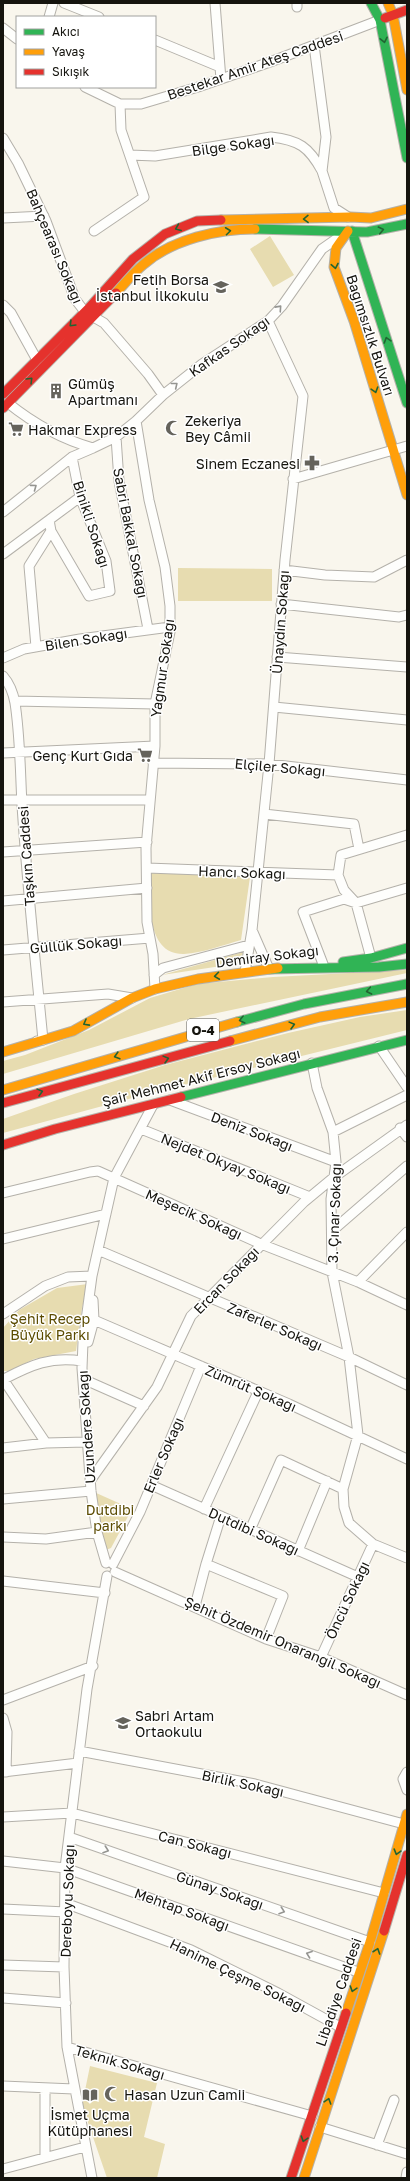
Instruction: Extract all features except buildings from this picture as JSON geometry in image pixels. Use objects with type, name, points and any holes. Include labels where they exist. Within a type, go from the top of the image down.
[{"type":"main road","points":[[371,3],[380,20],[407,158]]},
{"type":"main road","points":[[388,3],[393,15],[407,90]]},
{"type":"main road","points":[[380,20],[407,10]]},
{"type":"main road","points":[[3,394],[85,312],[133,259],[165,234],[197,221],[239,218],[349,218],[384,215],[407,209]]},
{"type":"main road","points":[[349,218],[357,225],[349,231]]},
{"type":"main road","points":[[349,218],[342,224],[349,231]]},
{"type":"main road","points":[[5,406],[146,263],[178,244],[209,233],[247,228],[376,231],[407,224]]},
{"type":"main road","name":"Bağımsızlık Bulvarı","points":[[349,231],[403,377],[407,404]]},
{"type":"main road","name":"Bağımsızlık Bulvarı","points":[[349,231],[336,248],[334,267],[354,321],[407,495]]},
{"type":"main road","name":"Demiray Sokağı","points":[[3,1052],[73,1031],[132,998],[156,989],[198,979],[245,972],[371,958],[407,948]]},
{"type":"main road","points":[[269,969],[379,967],[407,964]]},
{"type":"main road","name":"O-4","points":[[3,1090],[209,1029],[304,1004],[407,984]]},
{"type":"main road","name":"O-4","points":[[3,1103],[320,1017],[407,1002]]},
{"type":"main road","name":"Şair Mehmet Akif Ersoy Sokağı","points":[[3,1145],[54,1129],[153,1105],[169,1099],[407,1040]]},
{"type":"main road","name":"Libadiye Caddesi","points":[[291,2178],[358,1972],[370,1942],[407,1814]]},
{"type":"main road","name":"Libadiye Caddesi","points":[[304,2178],[397,1891],[407,1854]]},
{"type":"street","points":[[49,16],[53,3]]},
{"type":"street","points":[[64,3],[96,16]]},
{"type":"street","points":[[215,3],[221,80]]},
{"type":"street","name":"Bestekar Amir Ateş Caddesi","points":[[87,88],[120,104],[141,104],[221,80],[380,20]]},
{"type":"street","points":[[3,28],[16,38]]},
{"type":"street","points":[[156,40],[220,67]]},
{"type":"street","points":[[314,45],[326,137],[322,171],[334,208],[349,218]]},
{"type":"street","points":[[94,231],[144,197],[121,130],[120,104]]},
{"type":"street","name":"Bahçearası Sokağı","points":[[3,138],[44,216],[75,299],[85,312]]},
{"type":"street","name":"Bilge Sokağı","points":[[130,155],[155,156],[271,138],[289,139],[312,153],[322,171]]},
{"type":"street","points":[[3,218],[44,216]]},
{"type":"street","name":"Kafkas Sokağı","points":[[3,512],[72,457],[116,437],[136,421],[163,395],[202,364],[268,321],[282,306],[322,249],[349,231]]},
{"type":"street","points":[[3,305],[11,313],[37,360]]},
{"type":"street","points":[[85,312],[108,328],[148,374],[163,395]]},
{"type":"street","name":"Ünaydın Sokağı","points":[[245,972],[252,930],[269,764],[284,570],[302,396],[268,321]]},
{"type":"street","points":[[5,406],[51,432],[93,448]]},
{"type":"street","name":"Yağmur Sokağı","points":[[136,421],[149,500],[165,567],[170,606],[170,627],[155,704],[155,746],[146,868],[147,922],[156,989]]},
{"type":"street","name":"Sabri Bakkal Sokağı","points":[[116,437],[119,481],[148,629]]},
{"type":"street","points":[[293,479],[407,446]]},
{"type":"street","name":"Binikli Sokağı","points":[[51,531],[89,596],[110,591],[106,561],[80,497],[72,457]]},
{"type":"street","points":[[3,554],[80,497]]},
{"type":"street","points":[[36,647],[29,566],[51,531],[49,520]]},
{"type":"street","points":[[284,570],[325,575],[374,577],[407,560]]},
{"type":"street","points":[[281,604],[399,618],[407,615]]},
{"type":"street","name":"Bilen Sokağı","points":[[3,658],[24,649],[148,629],[170,627]]},
{"type":"street","points":[[277,657],[407,667]]},
{"type":"street","name":"Taşkın Caddesi","points":[[3,676],[10,684],[15,701],[21,752],[25,850],[43,1040]]},
{"type":"street","points":[[15,701],[155,704]]},
{"type":"street","points":[[274,707],[407,720]]},
{"type":"street","points":[[3,753],[155,746]]},
{"type":"street","name":"Elçiler Sokağı","points":[[153,763],[269,764],[407,781]]},
{"type":"street","points":[[3,800],[22,798],[150,800]]},
{"type":"street","points":[[264,814],[354,824],[359,849]]},
{"type":"street","points":[[371,958],[356,903],[344,890],[338,875],[341,855],[407,836]]},
{"type":"street","points":[[3,852],[147,842]]},
{"type":"street","name":"Hancı Sokağı","points":[[146,868],[338,875]]},
{"type":"street","points":[[3,901],[147,888]]},
{"type":"street","points":[[323,964],[303,912],[344,899],[356,903],[407,888]]},
{"type":"street","name":"Ünaydın Sokağı","points":[[252,930],[269,969]]},
{"type":"street","name":"Güllük Sokağı","points":[[3,950],[150,938]]},
{"type":"street","points":[[154,975],[163,968],[250,945]]},
{"type":"street","points":[[3,1002],[108,994],[132,998]]},
{"type":"street","points":[[3,1045],[43,1040]]},
{"type":"street","points":[[379,1046],[407,1087]]},
{"type":"street","name":"3. Çınar Sokağı","points":[[312,1063],[317,1088],[333,1132],[336,1162],[333,1178],[332,1272],[349,1358],[358,1435]]},
{"type":"street","points":[[333,1132],[407,1095]]},
{"type":"street","name":"Deniz Sokağı","points":[[169,1099],[336,1162]]},
{"type":"street","name":"Uzundere Sokağı","points":[[110,1569],[97,1532],[91,1491],[86,1442],[82,1361],[83,1342],[92,1276],[114,1178],[153,1105]]},
{"type":"street","points":[[404,1126],[407,1137]]},
{"type":"street","name":"Ercan Sokağı","points":[[90,1481],[157,1387],[191,1316],[261,1244],[310,1197],[333,1178],[404,1126]]},
{"type":"street","name":"Nejdet Okyay Sokağı","points":[[141,1129],[310,1197]]},
{"type":"street","points":[[332,1231],[407,1166]]},
{"type":"street","name":"Meşecik Sokağı","points":[[3,1193],[90,1172],[98,1172],[261,1244],[358,1282],[407,1305]]},
{"type":"street","points":[[3,1239],[106,1214]]},
{"type":"street","points":[[358,1282],[407,1232]]},
{"type":"street","name":"Zaferler Sokağı","points":[[98,1250],[349,1358],[407,1385]]},
{"type":"street","points":[[3,1314],[45,1286],[68,1277],[92,1276]]},
{"type":"street","name":"Uzundere Sokağı","points":[[82,1361],[94,1320],[92,1276]]},
{"type":"street","name":"Zümrüt Sokağı","points":[[94,1320],[358,1435],[407,1459]]},
{"type":"street","points":[[46,1443],[4,1379],[33,1364],[66,1358],[82,1361]]},
{"type":"street","name":"Erler Sokağı","points":[[110,1569],[151,1485],[201,1366]]},
{"type":"street","points":[[83,1379],[144,1406]]},
{"type":"street","points":[[204,1509],[258,1392]]},
{"type":"street","name":"Öncü Sokağı","points":[[358,1435],[343,1489],[344,1507],[349,1523],[373,1544],[407,1558]]},
{"type":"street","points":[[3,1448],[46,1443],[86,1442]]},
{"type":"street","points":[[250,1530],[282,1460],[343,1489]]},
{"type":"street","points":[[298,1551],[327,1481]]},
{"type":"street","name":"Dutdibi Sokağı","points":[[151,1485],[358,1578]]},
{"type":"street","points":[[3,1499],[91,1491]]},
{"type":"street","points":[[195,1606],[221,1516]]},
{"type":"street","points":[[3,1537],[46,1539],[97,1532]]},
{"type":"street","name":"Öncü Sokağı","points":[[320,1657],[373,1544]]},
{"type":"street","points":[[206,1564],[283,1596],[266,1639]]},
{"type":"street","name":"Dereboyu Sokağı","points":[[92,2178],[67,2048],[64,1967],[66,1868],[87,1689],[93,1666],[110,1569]]},
{"type":"street","name":"Şehit Özdemir Onarangil Sokağı","points":[[110,1569],[266,1639],[320,1657],[407,1695]]},
{"type":"street","points":[[3,1581],[105,1593]]},
{"type":"street","points":[[3,1700],[93,1666]]},
{"type":"street","points":[[3,1718],[7,1732],[4,1772],[78,1763]]},
{"type":"street","name":"Birlik Sokağı","points":[[80,1751],[255,1784],[404,1824]]},
{"type":"street","points":[[407,1772],[403,1779],[407,1790]]},
{"type":"street","name":"Can Sokağı","points":[[3,1817],[72,1813],[384,1893]]},
{"type":"street","name":"Günay Sokağı","points":[[69,1837],[370,1942]]},
{"type":"street","name":"Mehtap Sokağı","points":[[3,1861],[66,1868],[358,1972]]},
{"type":"street","name":"Hanime Çeşme Sokağı","points":[[3,1909],[66,1908],[191,1950],[278,1993],[340,2027]]},
{"type":"street","points":[[3,1965],[64,1967]]},
{"type":"street","points":[[3,1998],[66,2003]]},
{"type":"street","name":"Teknık Sokağı","points":[[67,2048],[312,2116]]},
{"type":"street","points":[[3,2086],[74,2088]]},
{"type":"street","points":[[45,2088],[45,2156]]},
{"type":"street","points":[[377,2145],[394,2100]]},
{"type":"street","points":[[320,2127],[407,2154]]},
{"type":"street","points":[[3,2169],[45,2156],[85,2147]]},
{"type":"street","points":[[406,2178],[407,2172]]},
{"type":"green space","points":[[270,236],[294,275],[273,287],[250,249]]},
{"type":"green space","points":[[178,568],[272,569],[272,601],[178,601]]},
{"type":"green space","points":[[149,872],[250,877],[241,940],[191,953],[184,954],[171,952],[162,945],[156,935],[152,923],[149,896]]},
{"type":"green space","points":[[243,952],[241,963],[162,975]]},
{"type":"green space","points":[[407,970],[407,973],[189,1019],[3,1074],[3,1061],[25,1055],[89,1030],[150,998],[197,984],[273,977]]},
{"type":"green space","points":[[407,1010],[407,1030],[147,1094],[3,1133],[3,1119],[74,1094],[165,1065],[288,1033],[360,1017]]},
{"type":"green space","name":"Şehit Recep Büyük Parkı","points":[[88,1284],[82,1308],[76,1351],[34,1359],[9,1371],[3,1371],[3,1328],[19,1310],[57,1288]]},
{"type":"green space","name":"Dutdibi parkı","points":[[94,1492],[132,1509],[111,1548],[103,1551]]},
{"type":"green space","points":[[90,2066],[157,2083],[144,2137],[165,2144],[157,2178],[107,2178],[82,2105]]},
{"type":"traffic: fast","points":[[371,3],[380,20],[407,158]]},
{"type":"traffic: fast","points":[[255,229],[367,232],[407,224]]},
{"type":"traffic: fast","points":[[352,231],[407,403]]},
{"type":"traffic: fast","points":[[343,962],[371,958],[407,948]]},
{"type":"traffic: fast","points":[[269,969],[379,967],[407,964]]},
{"type":"traffic: fast","points":[[237,1022],[304,1004],[407,984]]},
{"type":"traffic: fast","points":[[181,1097],[407,1040]]},
{"type":"traffic: slow","points":[[388,3],[393,15],[407,90]]},
{"type":"traffic: slow","points":[[221,220],[350,217],[371,218],[407,209]]},
{"type":"traffic: slow","points":[[116,293],[140,267],[168,248],[211,233],[241,229],[255,229]]},
{"type":"traffic: slow","points":[[348,231],[336,248],[334,267],[354,321],[407,495]]},
{"type":"traffic: slow","points":[[3,1052],[73,1031],[132,998],[155,989],[198,979],[278,968]]},
{"type":"traffic: slow","points":[[230,1041],[320,1017],[407,1002]]},
{"type":"traffic: slow","points":[[3,1090],[237,1022]]},
{"type":"traffic: slow","points":[[346,2013],[370,1942],[407,1814]]},
{"type":"traffic: slow","points":[[304,2178],[384,1931]]},
{"type":"traffic: jam","points":[[385,18],[407,10]]},
{"type":"traffic: jam","points":[[3,394],[89,308],[133,259],[165,234],[197,221],[221,220]]},
{"type":"traffic: jam","points":[[3,408],[116,293]]},
{"type":"traffic: jam","points":[[3,1103],[230,1041]]},
{"type":"traffic: jam","points":[[3,1145],[55,1129],[181,1097]]},
{"type":"traffic: jam","points":[[384,1931],[407,1855]]},
{"type":"traffic: jam","points":[[291,2178],[346,2013]]},
{"type":"place","name":"Fetih Borsa İstanbul İlkokulu","points":[[221,287]]},
{"type":"place","name":"Gümüş Apartmanı","points":[[56,391]]},
{"type":"place","name":"Zekeriya Bey Câmii","points":[[173,428]]},
{"type":"place","name":"Hakmar Express","points":[[16,429]]},
{"type":"place","name":"Sinem Eczanesi","points":[[312,463]]},
{"type":"place","name":"Genç Kurt Gıda","points":[[145,755]]},
{"type":"place","name":"Sabri Artam Ortaokulu","points":[[123,1723]]},
{"type":"place","name":"Hasan Uzun Camii","points":[[112,2094]]},
{"type":"place","name":"İsmet Uçma Kütüphanesi","points":[[90,2095]]}]
